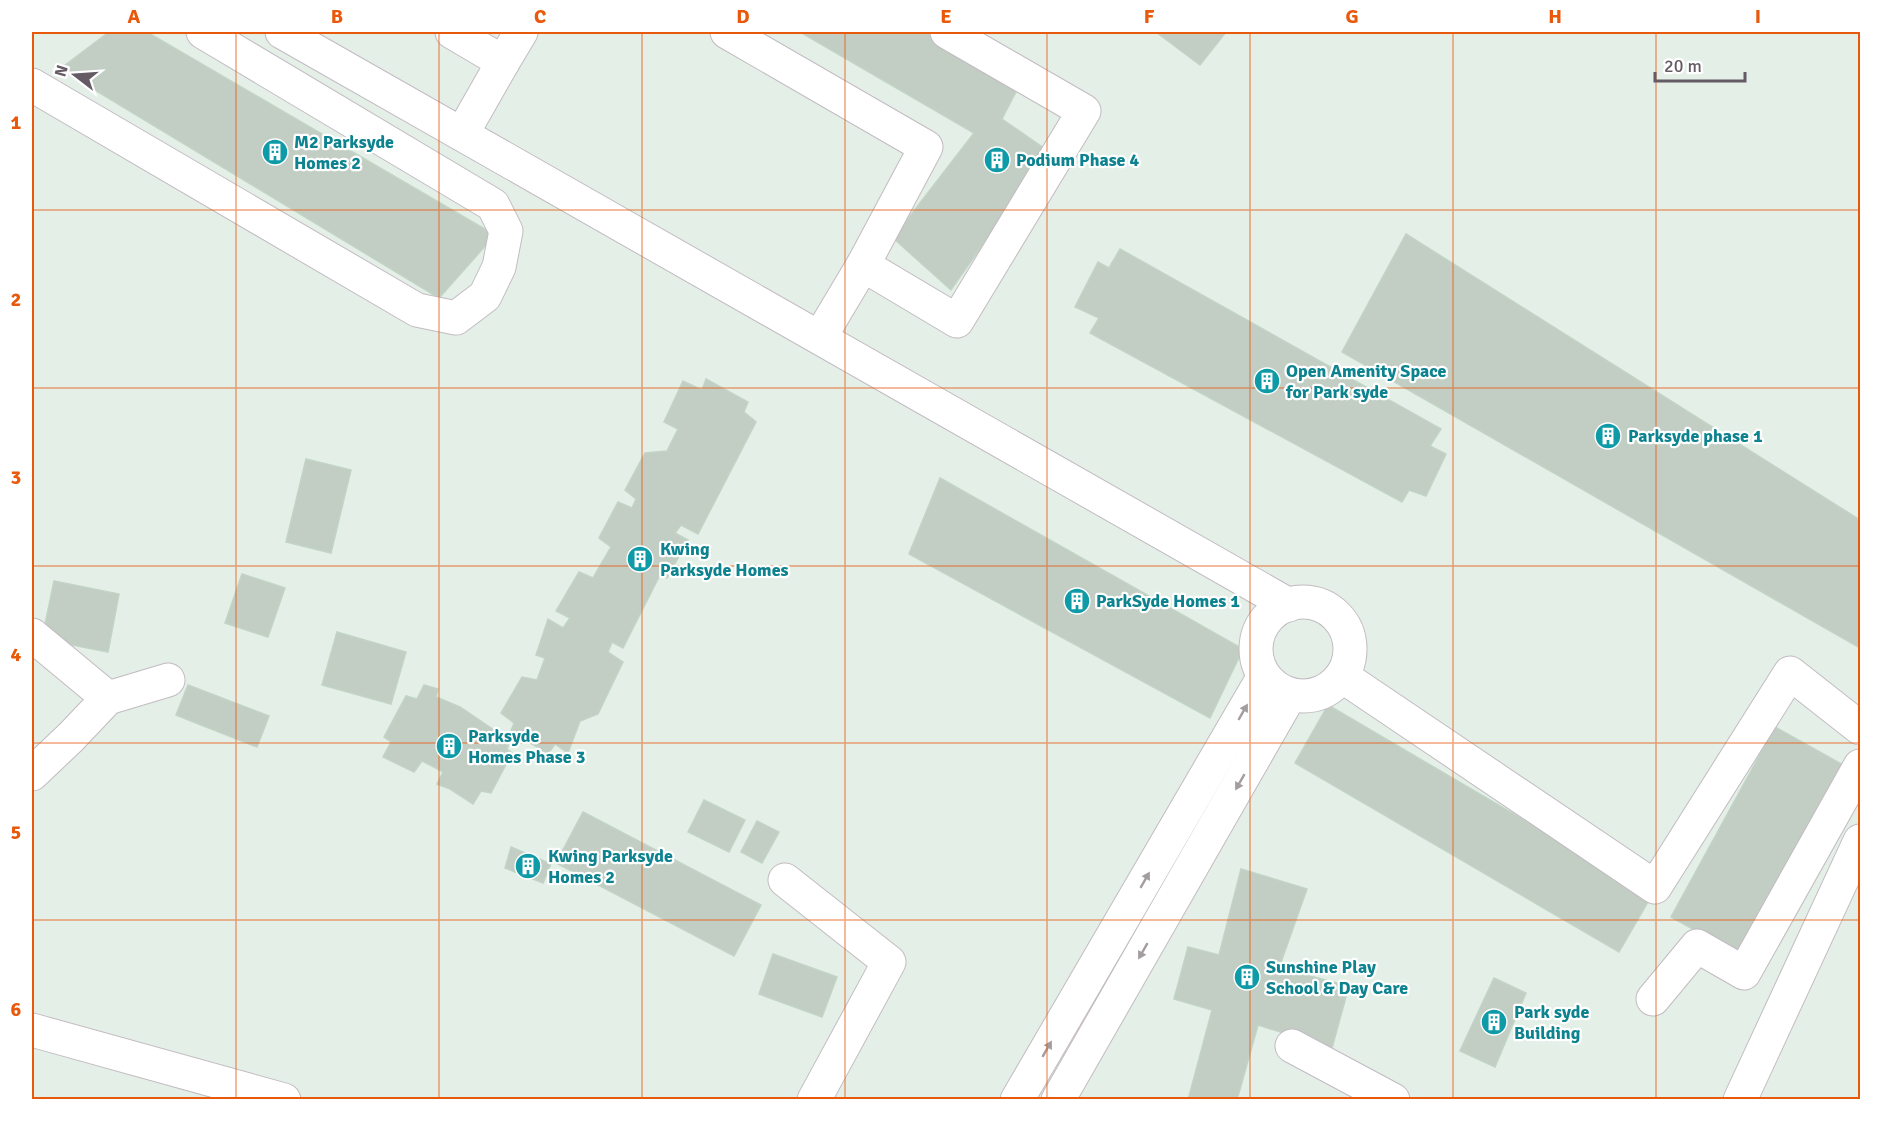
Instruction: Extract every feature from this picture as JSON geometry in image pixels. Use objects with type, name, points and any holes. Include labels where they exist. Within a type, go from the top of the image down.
[{"type":"street","points":[[32,85],[417,310],[456,318],[485,296],[499,267],[506,231],[493,205],[203,32]]},
{"type":"street","points":[[282,32],[1289,604]]},
{"type":"street","points":[[452,32],[503,62]]},
{"type":"street","points":[[462,134],[521,32]]},
{"type":"street","points":[[727,32],[926,147],[863,265],[820,337]]},
{"type":"street","points":[[863,265],[957,321],[1084,111],[947,32]]},
{"type":"street","points":[[1303,602],[1317,604],[1331,611],[1341,621],[1350,648],[1348,663],[1342,676],[1331,687],[1319,694],[1304,697],[1290,695],[1277,689],[1264,676],[1256,651],[1258,636],[1265,622],[1275,611],[1289,604],[1303,602]]},
{"type":"street","points":[[32,635],[108,698]]},
{"type":"street","points":[[1342,676],[1655,887],[1790,673],[1860,728]]},
{"type":"street","points":[[1017,1100],[1264,676]]},
{"type":"street","points":[[32,774],[71,738],[108,698],[168,680]]},
{"type":"street","points":[[1058,1100],[1290,695]]},
{"type":"street","points":[[1653,999],[1697,946],[1744,973],[1860,766]]},
{"type":"street","points":[[1740,1100],[1860,841]]},
{"type":"street","points":[[785,880],[889,962],[814,1100]]},
{"type":"street","points":[[32,1030],[284,1100]]},
{"type":"street","points":[[1292,1046],[1394,1100]]},
{"type":"building","name":"M2 Parksyde Homes 2","points":[[109,32],[147,32],[495,235],[439,298],[60,69]]},
{"type":"building","name":"Podium Phase 4","points":[[800,32],[926,32],[1019,86],[1002,119],[1048,151],[951,290],[893,238],[974,133]]},
{"type":"building","points":[[1156,32],[1226,32],[1200,65]]},
{"type":"building","name":"Parksyde phase 1","points":[[1406,234],[1860,520],[1860,648],[1342,352]]},
{"type":"building","name":"Open Amenity Space for Park syde","points":[[1120,249],[1441,429],[1430,446],[1446,454],[1426,496],[1409,490],[1402,502],[1090,333],[1099,318],[1075,307],[1098,262],[1109,268]]},
{"type":"building","name":"Kwing Parksyde Homes","points":[[706,379],[748,402],[744,412],[756,422],[698,534],[681,525],[675,533],[688,540],[667,578],[660,575],[623,648],[612,642],[608,652],[623,662],[598,714],[580,721],[568,753],[555,744],[548,754],[511,731],[514,723],[501,713],[522,677],[537,680],[545,658],[536,655],[548,619],[563,628],[570,618],[556,611],[579,572],[593,578],[611,547],[599,538],[618,502],[632,508],[636,499],[625,490],[645,453],[667,451],[678,429],[664,422],[683,381],[702,390]]},
{"type":"building","points":[[306,459],[351,470],[331,553],[286,542]]},
{"type":"building","name":"ParkSyde Homes 1","points":[[940,478],[1243,649],[1210,718],[909,554]]},
{"type":"building","points":[[242,574],[285,588],[268,637],[225,623]]},
{"type":"building","points":[[54,581],[119,594],[108,652],[42,639]]},
{"type":"building","points":[[337,632],[406,652],[391,704],[322,685]]},
{"type":"building","points":[[188,685],[269,716],[257,747],[176,715]]},
{"type":"building","name":"Parksyde Homes Phase 3","points":[[424,685],[438,689],[436,697],[460,707],[510,741],[507,749],[512,753],[491,793],[481,791],[473,804],[450,789],[437,784],[443,772],[434,767],[422,761],[414,772],[383,757],[391,742],[384,737],[406,696],[417,699]]},
{"type":"building","points":[[1328,705],[1652,895],[1619,952],[1295,763]]},
{"type":"building","points":[[1775,727],[1845,766],[1741,956],[1671,917]]},
{"type":"building","points":[[704,800],[745,820],[729,852],[688,832]]},
{"type":"building","points":[[583,812],[761,905],[734,956],[556,863]]},
{"type":"building","points":[[757,821],[779,832],[762,863],[741,852]]},
{"type":"building","name":"Kwing Parksyde Homes 2","points":[[511,847],[551,864],[543,883],[505,868]]},
{"type":"building","name":"Sunshine Play School & Day Care","points":[[1241,869],[1307,889],[1279,968],[1349,986],[1332,1048],[1258,1025],[1237,1100],[1188,1100],[1212,1010],[1174,999],[1188,947],[1219,955]]},
{"type":"building","points":[[773,954],[837,977],[822,1017],[759,994]]},
{"type":"building","name":"Park syde Building","points":[[1494,978],[1526,993],[1495,1067],[1460,1051]]},
{"type":"place","name":"M2 Parksyde Homes 2","points":[[275,152]]},
{"type":"place","name":"Podium Phase 4","points":[[997,160]]},
{"type":"place","name":"Open Amenity Space for Park syde","points":[[1267,381]]},
{"type":"place","name":"Parksyde phase 1","points":[[1608,436]]},
{"type":"place","name":"Kwing Parksyde Homes","points":[[640,559]]},
{"type":"place","name":"ParkSyde Homes 1","points":[[1077,601]]},
{"type":"place","name":"Parksyde Homes Phase 3","points":[[449,746]]},
{"type":"place","name":"Kwing Parksyde Homes 2","points":[[528,866]]},
{"type":"place","name":"Sunshine Play School & Day Care","points":[[1247,977]]},
{"type":"place","name":"Park syde Building","points":[[1494,1022]]}]
